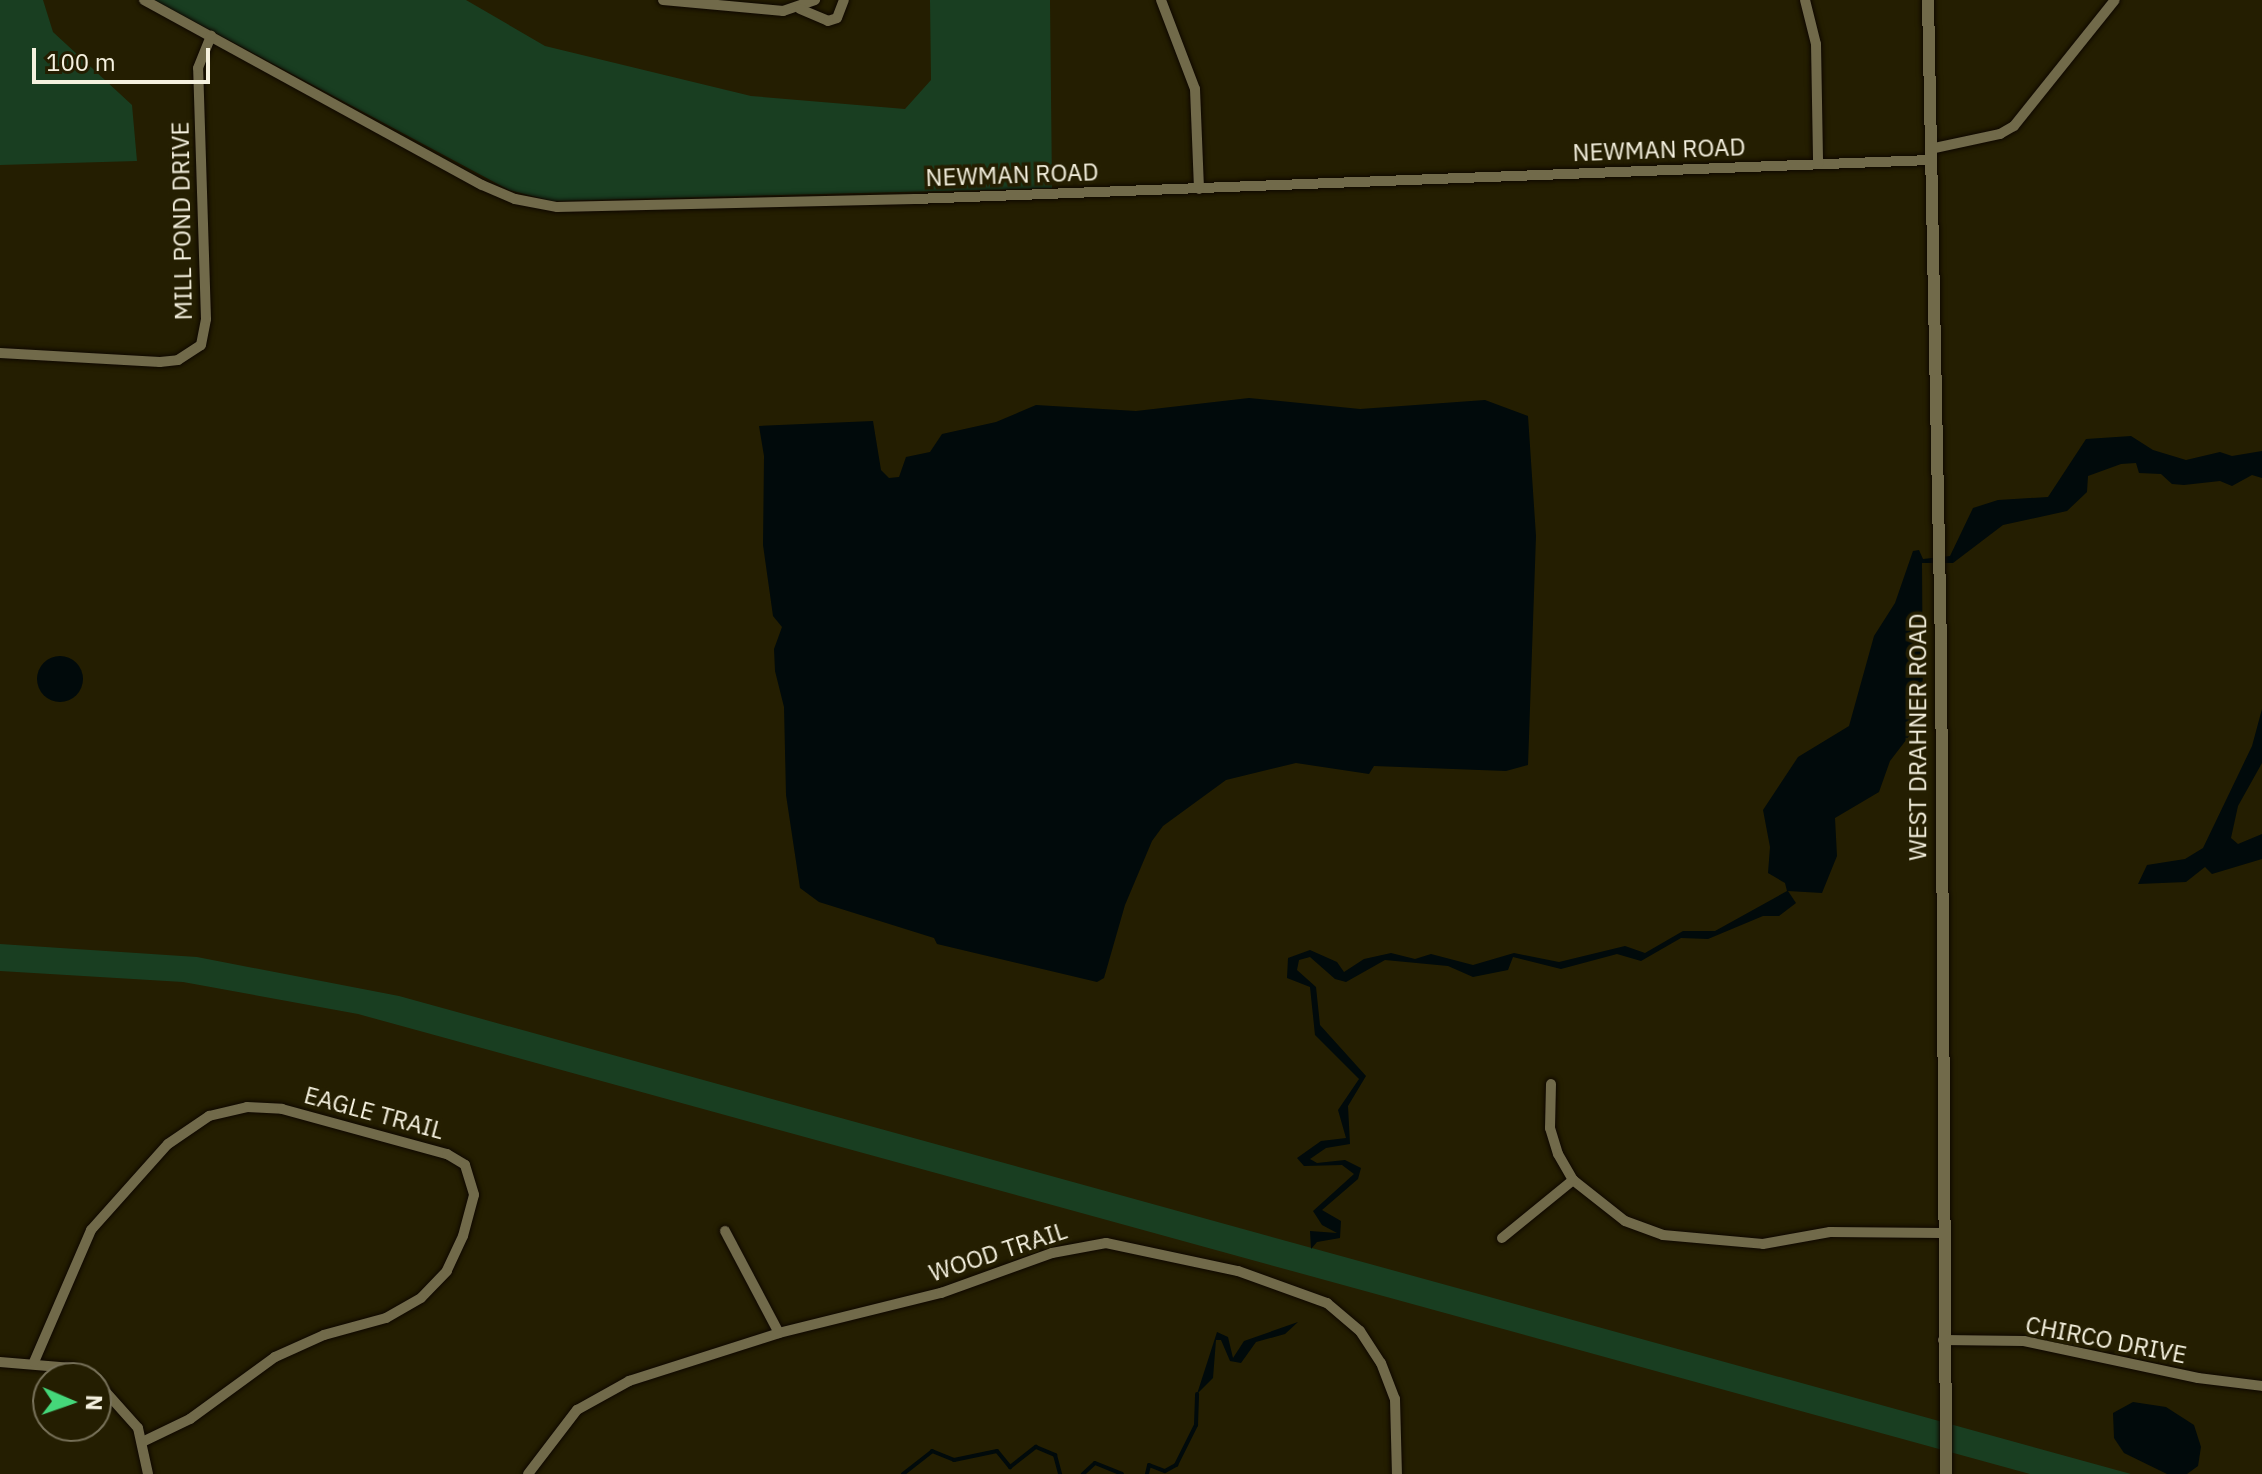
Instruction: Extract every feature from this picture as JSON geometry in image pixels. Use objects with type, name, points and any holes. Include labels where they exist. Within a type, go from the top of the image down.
[{"type":"street","name":"NEWMAN ROAD","points":[[144,0],[482,185],[515,199],[557,207],[1199,189],[1818,164],[1930,155],[2000,134],[2014,126],[2115,0]]},
{"type":"street","points":[[663,0],[800,9],[828,21],[837,18],[844,0]]},
{"type":"street","points":[[800,9],[815,0]]},
{"type":"street","points":[[1161,0],[1195,89],[1199,189]]},
{"type":"street","points":[[1805,0],[1816,44],[1818,164]]},
{"type":"street","name":"WEST DRAHNER ROAD","points":[[1928,0],[1941,645],[1942,1233],[1946,1474]]},
{"type":"street","name":"MILL POND DRIVE","points":[[0,353],[160,362],[178,360],[201,345],[206,319],[198,68],[211,36]]},
{"type":"street","points":[[1551,1084],[1550,1128],[1573,1180],[1625,1221],[1663,1235],[1763,1244],[1830,1232],[1942,1233]]},
{"type":"street","name":"EAGLE TRAIL","points":[[34,1362],[91,1230],[168,1144],[209,1116],[247,1107],[282,1109],[447,1154],[465,1165],[474,1195],[463,1236],[447,1271],[421,1298],[386,1318],[324,1335],[275,1357],[190,1419],[142,1442]]},
{"type":"street","points":[[1502,1238],[1573,1180]]},
{"type":"street","points":[[725,1231],[779,1333]]},
{"type":"street","name":"WOOD TRAIL","points":[[528,1474],[563,1424],[600,1396],[656,1371],[779,1333],[941,1293],[1082,1246],[1123,1243],[1282,1283],[1327,1303],[1360,1331],[1381,1363],[1395,1399],[1397,1474]]},
{"type":"street","name":"CHIRCO DRIVE","points":[[1943,1340],[2024,1341],[2198,1378],[2262,1386]]},
{"type":"street","points":[[0,1362],[32,1362]]},
{"type":"street","points":[[112,1397],[127,1412],[142,1442],[148,1474]]},
{"type":"green space","points":[[0,0],[43,0],[53,32],[132,105],[137,161],[0,165]]},
{"type":"green space","points":[[154,0],[466,0],[545,46],[751,96],[905,109],[931,80],[930,0],[1050,0],[1052,188],[552,201],[509,190]]},
{"type":"green space","points":[[0,944],[197,957],[399,996],[2131,1474],[2030,1474],[358,1014],[183,982],[0,971]]},
{"type":"shaded area","points":[[1249,398],[1360,409],[1485,400],[1528,416],[1536,536],[1528,765],[1506,771],[1374,766],[1369,774],[1296,763],[1226,780],[1163,826],[1152,841],[1125,905],[1104,978],[1097,982],[937,944],[934,938],[819,902],[800,888],[786,795],[784,707],[775,671],[774,649],[782,627],[773,616],[763,545],[764,456],[759,426],[873,421],[881,470],[889,478],[899,477],[906,457],[930,452],[942,434],[996,422],[1036,405],[1136,411]]},
{"type":"shaded area","points":[[2131,436],[2153,450],[2186,460],[2220,452],[2232,456],[2262,451],[2262,478],[2252,475],[2232,486],[2220,481],[2172,484],[2161,474],[2139,473],[2136,463],[2121,464],[2088,476],[2087,492],[2067,511],[2003,525],[1953,563],[1922,563],[1923,718],[1890,761],[1879,792],[1835,818],[1837,856],[1822,893],[1788,891],[1796,903],[1779,916],[1763,916],[1708,939],[1681,938],[1641,961],[1617,954],[1561,969],[1513,957],[1508,970],[1473,977],[1448,966],[1385,960],[1346,982],[1335,979],[1310,957],[1299,960],[1297,970],[1316,987],[1320,1025],[1366,1076],[1348,1106],[1350,1144],[1326,1148],[1310,1159],[1317,1163],[1345,1160],[1361,1168],[1358,1179],[1322,1210],[1341,1221],[1340,1238],[1317,1242],[1311,1249],[1310,1231],[1337,1233],[1322,1225],[1313,1211],[1354,1174],[1342,1165],[1304,1166],[1297,1158],[1321,1141],[1346,1138],[1338,1110],[1359,1079],[1315,1035],[1310,987],[1287,978],[1288,958],[1310,950],[1337,962],[1344,972],[1364,959],[1391,953],[1415,959],[1431,954],[1473,965],[1514,953],[1559,962],[1625,946],[1645,953],[1683,931],[1715,931],[1787,891],[1785,883],[1768,873],[1770,847],[1763,810],[1798,757],[1849,726],[1874,636],[1895,603],[1913,551],[1919,550],[1923,559],[1950,556],[1973,508],[1998,500],[2048,497],[2086,439]]},
{"type":"shaded area","points":[[60,656],[77,662],[83,679],[77,696],[60,702],[43,696],[37,679],[43,662]]},
{"type":"shaded area","points":[[2262,709],[2262,763],[2238,806],[2231,838],[2238,844],[2262,834],[2262,859],[2212,874],[2205,867],[2186,882],[2138,884],[2147,865],[2185,859],[2203,848],[2252,746]]},
{"type":"shaded area","points":[[1298,1322],[1285,1334],[1256,1342],[1241,1363],[1230,1361],[1221,1340],[1216,1340],[1213,1378],[1197,1394],[1217,1332],[1228,1337],[1233,1358],[1244,1341]]},
{"type":"shaded area","points":[[2133,1402],[2166,1407],[2194,1425],[2201,1447],[2198,1466],[2187,1474],[2167,1474],[2124,1453],[2114,1438],[2113,1413]]},
{"type":"waterway","points":[[1147,1474],[1149,1465],[1165,1471],[1176,1465],[1196,1425],[1197,1394]]},
{"type":"waterway","points":[[903,1474],[932,1451],[954,1460],[997,1451],[1010,1467],[1036,1447],[1055,1455],[1060,1474]]},
{"type":"waterway","points":[[1083,1474],[1095,1463],[1122,1474]]}]
